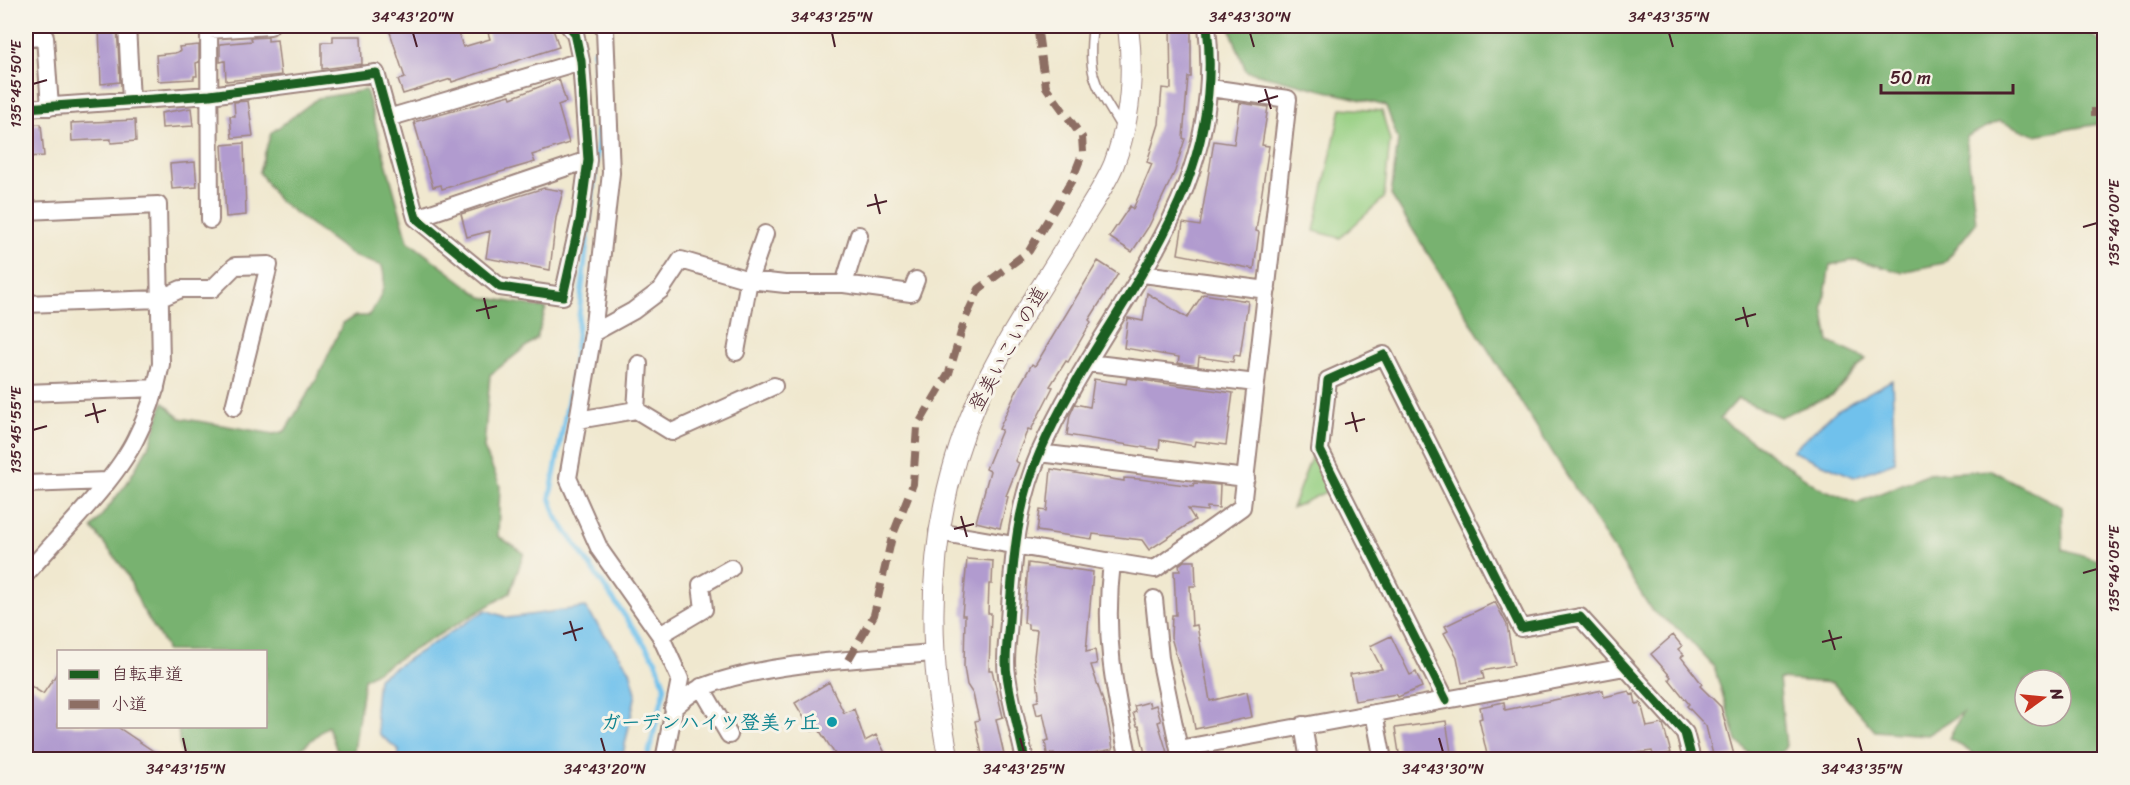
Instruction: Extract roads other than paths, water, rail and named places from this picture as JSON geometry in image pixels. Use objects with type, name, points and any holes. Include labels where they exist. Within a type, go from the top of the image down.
[{"type":"street","points":[[127,26],[131,100]]},
{"type":"street","points":[[210,220],[209,28],[270,26]]},
{"type":"street","points":[[26,108],[210,95],[376,74],[416,219],[500,287],[563,296],[579,220],[588,160],[581,61],[575,33],[569,26]]},
{"type":"street","points":[[602,26],[605,30],[611,173],[593,333],[568,478],[600,550],[660,635],[680,679],[664,759]]},
{"type":"street","name":"登美いこいの道","points":[[949,759],[940,717],[933,653],[931,602],[938,532],[950,475],[976,403],[988,379],[1108,176],[1123,132],[1132,80],[1128,26]]},
{"type":"street","points":[[1025,759],[1006,673],[1014,546],[1027,487],[1039,453],[1061,407],[1143,274],[1186,189],[1199,148],[1210,88],[1207,26]]},
{"type":"street","points":[[26,38],[45,37],[50,107]]},
{"type":"street","points":[[388,118],[581,61]]},
{"type":"street","points":[[938,532],[1155,569],[1242,507],[1288,99],[1210,88]]},
{"type":"street","points":[[416,219],[588,160]]},
{"type":"street","points":[[26,211],[158,205],[161,364],[156,388],[136,440],[107,481],[26,574]]},
{"type":"street","points":[[736,352],[749,280],[765,234]]},
{"type":"street","points":[[844,284],[859,235]]},
{"type":"street","points":[[593,333],[633,311],[661,290],[681,260],[749,280],[785,284],[844,284],[911,293],[916,280]]},
{"type":"street","points":[[26,304],[159,299],[181,289],[212,289],[235,266],[269,265],[234,407]]},
{"type":"street","points":[[1143,274],[1267,290]]},
{"type":"street","points":[[1446,700],[1320,450],[1328,380],[1384,355],[1521,628],[1580,617],[1685,734],[1692,759]]},
{"type":"street","points":[[1088,363],[1256,383]]},
{"type":"street","points":[[636,410],[639,364]]},
{"type":"street","points":[[578,420],[636,410],[672,432],[774,386]]},
{"type":"street","points":[[26,393],[156,388]]},
{"type":"street","points":[[1039,453],[1245,478]]},
{"type":"street","points":[[26,484],[107,481]]},
{"type":"street","points":[[1112,562],[1108,592],[1108,652],[1129,759]]},
{"type":"street","points":[[660,635],[704,609],[701,585],[731,568]]},
{"type":"street","points":[[1154,599],[1160,658],[1180,754],[1303,725],[1625,667]]},
{"type":"street","points":[[673,708],[701,687],[783,668],[933,653]]},
{"type":"street","points":[[701,687],[729,735]]},
{"type":"street","points":[[1374,713],[1383,759]]},
{"type":"street","points":[[1303,725],[1309,759]]},
{"type":"lane","points":[[1093,26],[1089,51],[1091,72],[1099,92],[1123,132]]},
{"type":"water","points":[[1892,380],[1895,462],[1854,477],[1792,451],[1837,410]]},
{"type":"water","points":[[585,607],[630,670],[636,693],[622,759],[398,759],[399,750],[379,734],[375,710],[378,678],[486,610],[508,618]]},
{"type":"waterway","points":[[594,51],[598,94],[598,142],[572,380],[550,497],[557,518],[656,661],[665,687],[647,760]]},
{"type":"place","name":"ガーデンハイツ登美ヶ丘","points":[[832,722]]}]
